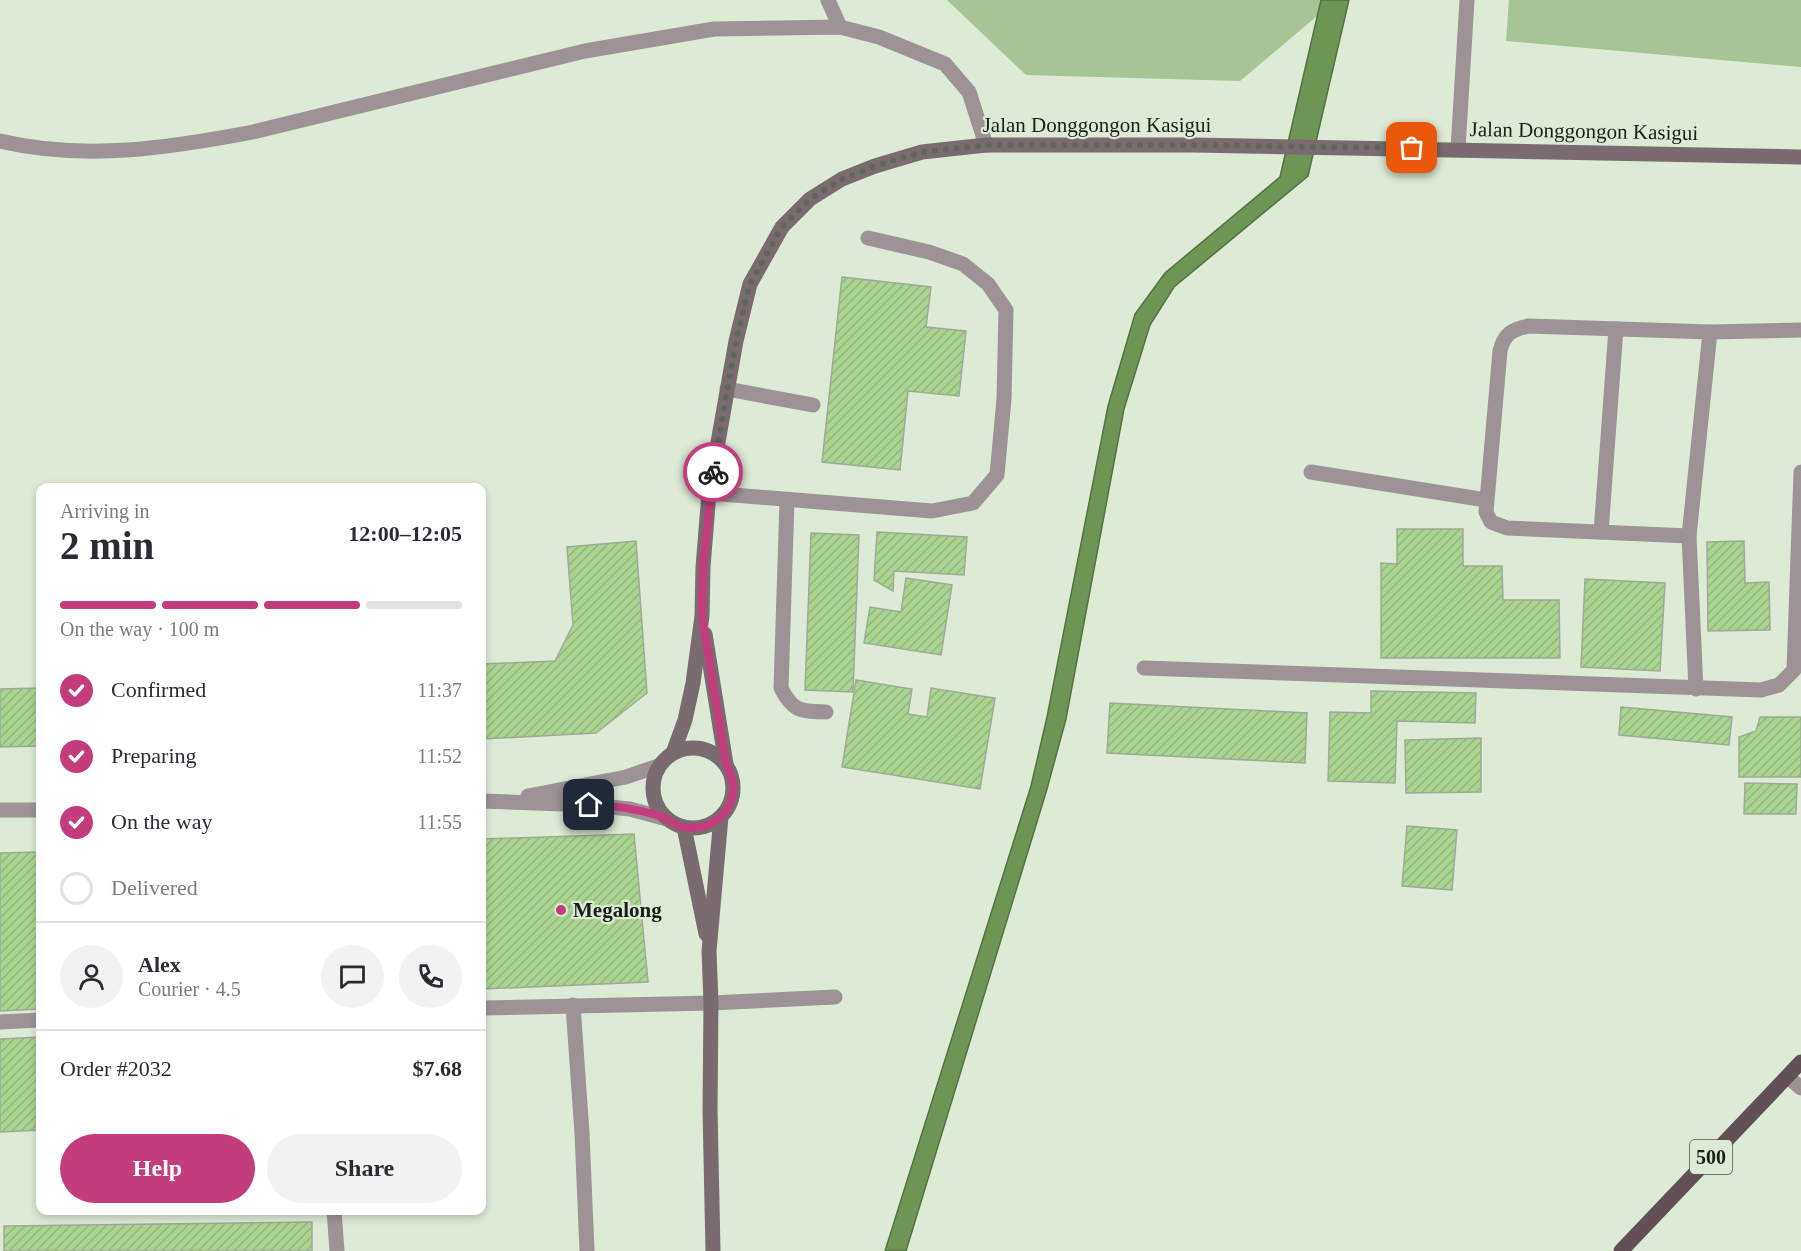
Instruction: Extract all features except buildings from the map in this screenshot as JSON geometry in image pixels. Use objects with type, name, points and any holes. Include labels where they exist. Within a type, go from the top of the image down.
[{"type":"main road","name":"500","points":[[1620,1251],[1801,1062]]},
{"type":"street","points":[[828,0],[840,27]]},
{"type":"street","points":[[1458,149],[1467,0]]},
{"type":"street","points":[[0,141],[72,152],[189,144],[253,132],[585,51],[714,29],[840,27],[879,37],[945,64],[969,93],[986,145]]},
{"type":"street","name":"Jalan Donggongon Kasigui","points":[[702,616],[709,493],[736,341],[750,284],[782,227],[810,199],[842,179],[922,152],[986,145],[1458,149],[1801,158]]},
{"type":"street","points":[[709,493],[932,512],[973,503],[997,475],[1004,399],[1006,310],[988,284],[963,264],[929,252],[868,238]]},
{"type":"street","points":[[1689,536],[1507,528],[1491,522],[1486,512],[1486,500],[1503,338],[1514,329],[1529,326],[1710,332],[1801,330]]},
{"type":"street","points":[[1601,532],[1616,329]]},
{"type":"street","points":[[1696,689],[1689,536],[1710,332]]},
{"type":"street","points":[[727,389],[813,405]]},
{"type":"street","points":[[1311,472],[1486,500]]},
{"type":"street","points":[[1144,668],[1696,689],[1761,690],[1779,685],[1794,669],[1801,472]]},
{"type":"street","points":[[787,500],[781,688],[789,704],[802,711],[826,712]]},
{"type":"street","points":[[673,753],[685,720],[693,683],[702,616]]},
{"type":"street","points":[[488,801],[630,809],[667,819],[684,827],[704,826],[721,817],[728,808],[733,786],[726,764],[702,616]]},
{"type":"street","points":[[488,801],[579,788],[626,777],[658,766],[673,753],[684,748],[707,750],[717,755],[726,764]]},
{"type":"street","points":[[658,766],[653,776],[653,799],[658,810],[667,819]]},
{"type":"street","points":[[0,810],[36,810]]},
{"type":"street","points":[[713,1251],[709,951],[721,817]]},
{"type":"street","points":[[684,827],[709,951]]},
{"type":"street","points":[[486,1008],[711,1003],[835,997]]},
{"type":"street","points":[[573,1005],[587,1251]]},
{"type":"street","points":[[0,1022],[36,1020]]},
{"type":"street","points":[[1788,1077],[1801,1088]]},
{"type":"street","points":[[334,1215],[337,1251]]},
{"type":"shaded area","points":[[947,0],[1336,0],[1240,81],[1026,75]]},
{"type":"shaded area","points":[[1321,0],[1349,0],[1308,176],[1174,287],[1150,325],[1124,409],[1066,719],[1047,789],[906,1251],[885,1251],[1031,786],[1047,717],[1108,406],[1135,314],[1165,273],[1280,177]]},
{"type":"shaded area","points":[[1509,0],[1801,0],[1801,67],[1506,41]]},
{"type":"way so far","points":[[713,472],[736,341],[750,284],[782,227],[810,199],[842,179],[922,152],[986,145],[1412,148]]},
{"type":"place","name":"Megalong","points":[[561,910]]},
{"type":"route","points":[[589,805],[630,809],[667,819],[684,827],[697,828],[710,825],[728,808],[733,786],[726,764],[702,616],[703,567],[713,472]]}]
